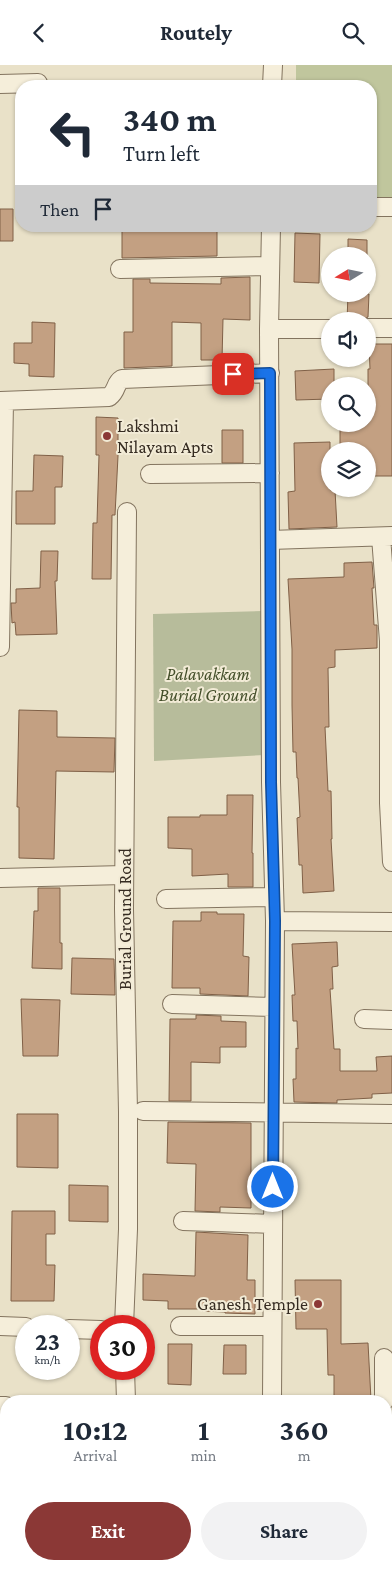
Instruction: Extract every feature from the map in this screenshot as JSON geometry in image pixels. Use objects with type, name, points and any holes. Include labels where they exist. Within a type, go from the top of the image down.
[{"type":"street","points":[[272,65],[272,80]]},
{"type":"street","points":[[0,84],[15,84]]},
{"type":"street","points":[[377,207],[392,207]]},
{"type":"street","points":[[271,232],[269,329],[270,772],[275,921],[272,1395]]},
{"type":"street","points":[[120,269],[270,266]]},
{"type":"street","points":[[376,328],[392,328]]},
{"type":"street","points":[[269,329],[321,329]]},
{"type":"street","points":[[0,647],[2,401],[109,397],[115,393],[118,381],[122,379],[270,373]]},
{"type":"street","points":[[150,474],[270,473]]},
{"type":"street","name":"Burial Ground Road","points":[[124,1315],[128,1229],[124,875],[127,512]]},
{"type":"street","points":[[270,540],[386,536],[390,641],[392,862]]},
{"type":"street","points":[[0,878],[124,875]]},
{"type":"street","points":[[166,899],[274,897]]},
{"type":"street","points":[[275,921],[392,922]]},
{"type":"street","points":[[172,1004],[274,1007]]},
{"type":"street","points":[[364,1019],[392,1020]]},
{"type":"street","points":[[143,1111],[392,1114]]},
{"type":"street","points":[[183,1221],[273,1224]]},
{"type":"street","points":[[0,1326],[15,1327]]},
{"type":"street","points":[[180,1327],[271,1326]]},
{"type":"street","points":[[384,1358],[384,1395]]},
{"type":"street","points":[[125,1380],[126,1395]]},
{"type":"green space","points":[[296,65],[392,65],[392,201],[377,202],[377,80],[296,80]]},
{"type":"green space","name":"Palavakkam Burial Ground","points":[[262,611],[264,755],[154,761],[153,614]]},
{"type":"building","points":[[0,209],[13,209],[13,241],[0,241]]},
{"type":"building","points":[[122,232],[217,232],[217,256],[122,258]]},
{"type":"building","points":[[295,233],[320,234],[319,283],[294,282]]},
{"type":"building","points":[[348,239],[367,240],[367,247],[348,247]]},
{"type":"building","points":[[250,277],[250,320],[223,319],[222,360],[201,360],[201,323],[172,322],[172,366],[124,368],[124,332],[133,332],[133,279],[150,279],[150,283],[221,284],[221,278]]},
{"type":"building","points":[[348,303],[369,303],[368,312],[347,312]]},
{"type":"building","points":[[32,322],[55,323],[54,377],[29,376],[29,364],[14,363],[14,343],[32,343]]},
{"type":"building","points":[[376,344],[392,344],[392,476],[376,476],[376,442],[340,442],[340,432],[376,432],[376,377],[368,377],[368,369],[370,367],[376,367]]},
{"type":"building","points":[[334,369],[334,377],[321,377],[321,399],[296,400],[295,371]]},
{"type":"building","points":[[96,417],[118,418],[115,515],[112,515],[111,579],[92,579],[93,523],[97,523],[99,455],[96,455]]},
{"type":"building","points":[[222,430],[243,430],[243,463],[222,463]]},
{"type":"building","points":[[321,442],[321,497],[335,497],[337,527],[289,529],[288,492],[295,491],[294,443]]},
{"type":"building","points":[[34,455],[63,456],[62,487],[55,487],[55,524],[16,524],[16,491],[33,491]]},
{"type":"building","points":[[41,551],[58,551],[57,581],[55,581],[57,634],[16,635],[15,622],[12,623],[11,603],[16,603],[16,589],[40,588]]},
{"type":"building","points":[[372,562],[374,625],[377,625],[377,648],[335,650],[335,667],[328,668],[329,727],[325,727],[328,791],[331,791],[334,891],[303,893],[302,865],[299,865],[297,818],[300,817],[298,778],[296,752],[293,752],[292,649],[288,579],[344,577],[344,563]]},
{"type":"building","points":[[19,710],[57,711],[57,737],[115,738],[114,772],[56,771],[54,859],[19,858],[19,807],[17,807]]},
{"type":"building","points":[[227,795],[253,795],[253,887],[228,887],[228,874],[192,876],[192,849],[168,848],[168,817],[227,815]]},
{"type":"building","points":[[38,888],[60,888],[62,969],[32,968],[34,911],[38,911]]},
{"type":"building","points":[[201,912],[244,914],[243,956],[249,957],[248,996],[200,994],[200,988],[172,988],[173,921],[201,921]]},
{"type":"building","points":[[337,942],[338,966],[332,967],[333,989],[330,989],[334,1049],[340,1049],[340,1071],[377,1071],[376,1057],[392,1056],[392,1093],[372,1094],[372,1098],[337,1100],[337,1103],[294,1102],[293,1079],[296,1079],[296,1048],[298,1049],[297,1021],[293,1021],[292,995],[295,995],[292,944]]},
{"type":"building","points":[[72,958],[114,959],[115,995],[71,994]]},
{"type":"building","points":[[21,999],[60,1000],[58,1056],[23,1056]]},
{"type":"building","points":[[196,1015],[221,1016],[221,1021],[246,1022],[246,1047],[220,1047],[220,1063],[191,1062],[191,1101],[169,1101],[170,1019],[196,1019]]},
{"type":"building","points":[[17,1114],[58,1114],[58,1168],[17,1167]]},
{"type":"building","points":[[168,1122],[251,1123],[251,1208],[220,1207],[220,1212],[195,1211],[196,1164],[167,1163]]},
{"type":"building","points":[[69,1185],[108,1186],[108,1222],[69,1221]]},
{"type":"building","points":[[12,1211],[55,1211],[55,1234],[46,1234],[46,1265],[55,1265],[54,1301],[11,1301]]},
{"type":"building","points":[[196,1232],[248,1235],[247,1280],[255,1280],[255,1314],[202,1311],[202,1309],[168,1309],[168,1301],[143,1300],[143,1274],[195,1276]]},
{"type":"building","points":[[295,1280],[341,1280],[341,1344],[368,1343],[371,1395],[334,1395],[334,1375],[328,1375],[327,1329],[296,1329]]},
{"type":"building","points":[[168,1344],[192,1344],[191,1385],[168,1384]]},
{"type":"building","points":[[224,1345],[246,1345],[246,1374],[223,1374]]},
{"type":"place","name":"Lakshmi Nilayam Apts","points":[[107,436]]},
{"type":"place","name":"Ganesh Temple","points":[[318,1304]]},
{"type":"route","points":[[233,374],[270,373],[271,782],[275,921],[273,1187]]}]
